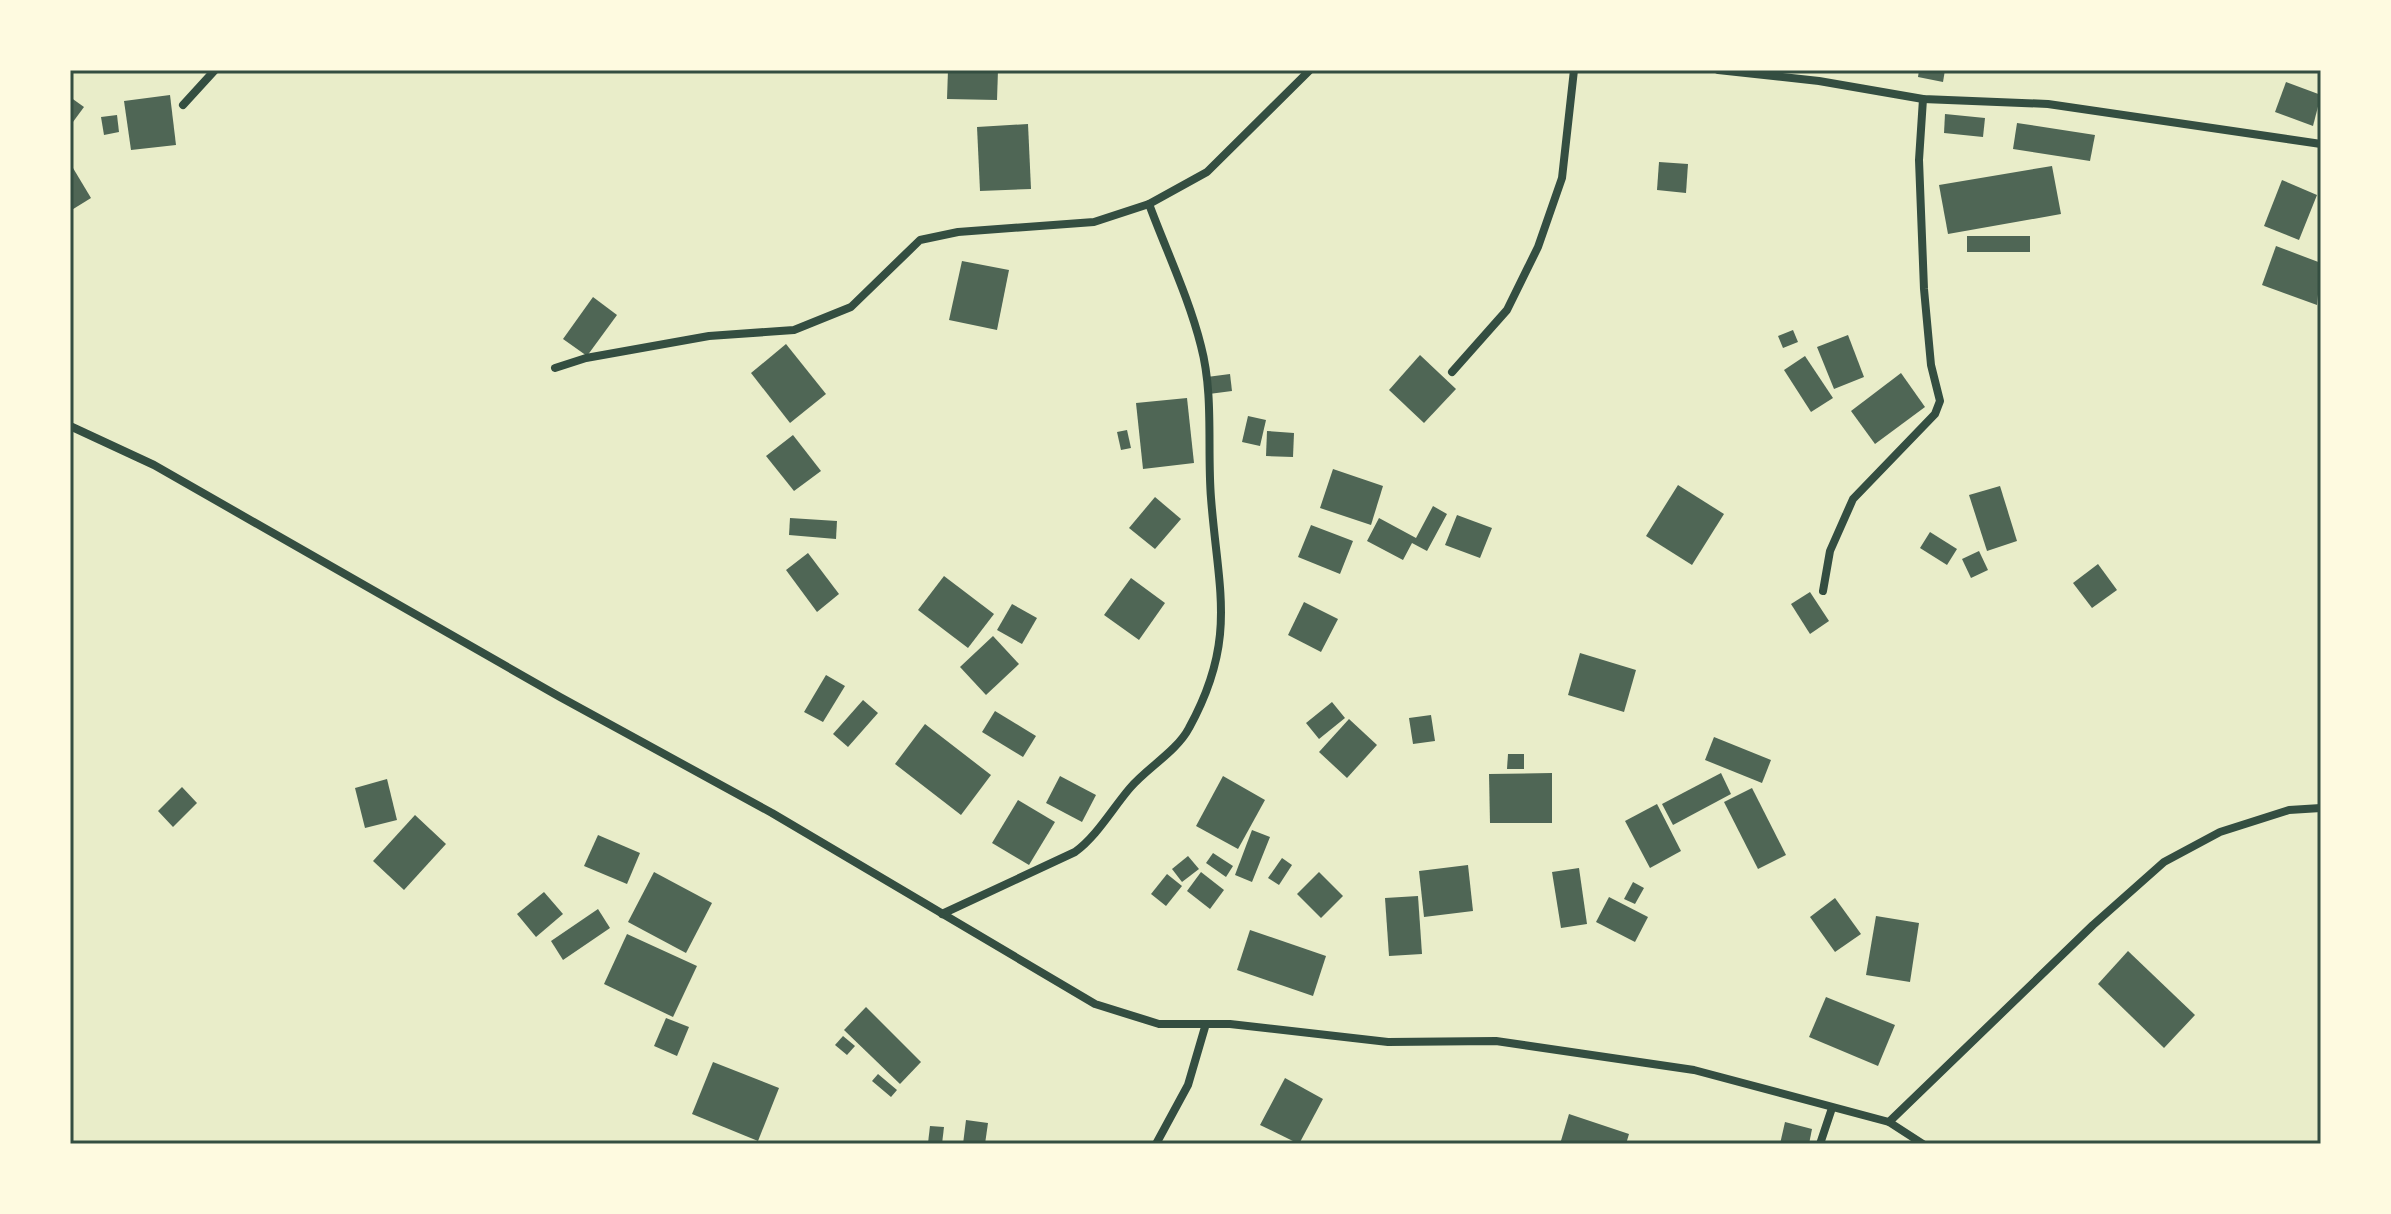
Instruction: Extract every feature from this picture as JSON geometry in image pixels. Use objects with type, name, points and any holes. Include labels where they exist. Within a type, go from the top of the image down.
[{"type":"street","points":[[183,105],[215,70]]},
{"type":"street","points":[[555,368],[586,358],[709,336],[794,330],[851,307],[920,240],[958,232],[1094,222],[1149,204],[1207,172],[1310,70]]},
{"type":"street","points":[[1452,372],[1507,310],[1538,247],[1562,178],[1574,70]]},
{"type":"street","points":[[1718,70],[1819,81],[1923,99],[2048,104],[2321,144]]},
{"type":"street","points":[[1823,591],[1830,551],[1853,499],[1935,414],[1940,401],[1931,365],[1924,289],[1919,160],[1923,99]]},
{"type":"street","points":[[942,914],[1075,852],[1091,841],[1133,785],[1188,731],[1220,648],[1222,583],[1211,498],[1202,347],[1149,204]]},
{"type":"street","points":[[70,426],[167,473],[560,697],[772,813],[1095,1004],[1159,1024],[1205,1027],[1230,1024],[1388,1042],[1496,1041],[1694,1070],[1889,1122],[1923,1144]]},
{"type":"street","points":[[1889,1122],[2093,925],[2164,862],[2220,832],[2289,810],[2321,808]]},
{"type":"street","points":[[1156,1144],[1188,1085],[1205,1027]]},
{"type":"street","points":[[1820,1144],[1832,1108]]},
{"type":"building","points":[[948,70],[998,70],[997,100],[947,99]]},
{"type":"building","points":[[1919,70],[1945,70],[1943,82],[1918,77]]},
{"type":"building","points":[[2286,82],[2321,95],[2313,126],[2275,112]]},
{"type":"building","points":[[170,95],[176,145],[131,150],[124,101]]},
{"type":"building","points":[[70,97],[84,107],[70,126]]},
{"type":"building","points":[[1945,114],[1985,118],[1983,137],[1944,133]]},
{"type":"building","points":[[117,115],[119,132],[104,135],[101,117]]},
{"type":"building","points":[[2017,123],[2095,135],[2090,161],[2013,149]]},
{"type":"building","points":[[1028,124],[1031,189],[980,191],[977,127]]},
{"type":"building","points":[[1659,162],[1688,164],[1686,193],[1657,190]]},
{"type":"building","points":[[70,163],[91,198],[70,211]]},
{"type":"building","points":[[2052,166],[2061,214],[1948,234],[1939,185]]},
{"type":"building","points":[[2282,180],[2317,195],[2299,240],[2264,226]]},
{"type":"building","points":[[1967,236],[2030,236],[2030,252],[1967,252]]},
{"type":"building","points":[[2276,246],[2321,263],[2317,305],[2262,285]]},
{"type":"building","points":[[962,261],[1009,270],[997,330],[949,320]]},
{"type":"building","points":[[593,297],[617,315],[587,356],[563,339]]},
{"type":"building","points":[[1793,330],[1798,342],[1783,348],[1778,336]]},
{"type":"building","points":[[1848,335],[1864,377],[1834,389],[1817,347]]},
{"type":"building","points":[[786,344],[826,394],[790,423],[751,373]]},
{"type":"building","points":[[1420,355],[1456,389],[1424,423],[1389,390]]},
{"type":"building","points":[[1805,356],[1833,398],[1811,412],[1784,370]]},
{"type":"building","points":[[1901,373],[1925,407],[1875,444],[1851,411]]},
{"type":"building","points":[[1230,374],[1232,391],[1209,394],[1207,377]]},
{"type":"building","points":[[1187,398],[1194,463],[1143,469],[1136,403]]},
{"type":"building","points":[[1248,416],[1266,420],[1260,446],[1242,442]]},
{"type":"building","points":[[1127,430],[1131,448],[1121,450],[1117,432]]},
{"type":"building","points":[[1267,431],[1294,433],[1293,457],[1266,456]]},
{"type":"building","points":[[793,435],[821,471],[794,491],[766,456]]},
{"type":"building","points":[[1333,469],[1383,486],[1371,525],[1320,508]]},
{"type":"building","points":[[1678,485],[1724,514],[1692,565],[1646,536]]},
{"type":"building","points":[[2000,486],[2017,541],[1987,551],[1969,495]]},
{"type":"building","points":[[1155,497],[1181,519],[1155,549],[1129,528]]},
{"type":"building","points":[[1433,506],[1447,514],[1427,551],[1412,543],[1403,560],[1367,541],[1379,518],[1416,538]]},
{"type":"building","points":[[1457,515],[1492,528],[1480,558],[1445,545]]},
{"type":"building","points":[[790,518],[837,521],[836,539],[789,535]]},
{"type":"building","points":[[1311,525],[1353,541],[1340,574],[1298,557]]},
{"type":"building","points":[[1930,532],[1957,549],[1947,565],[1920,548]]},
{"type":"building","points":[[1979,551],[1988,570],[1971,578],[1962,559]]},
{"type":"building","points":[[808,553],[839,594],[817,612],[786,570]]},
{"type":"building","points":[[2098,564],[2117,590],[2092,608],[2073,583]]},
{"type":"building","points":[[944,576],[994,614],[968,648],[918,610]]},
{"type":"building","points":[[1131,578],[1165,603],[1139,640],[1104,615]]},
{"type":"building","points":[[1810,592],[1829,621],[1810,634],[1791,604]]},
{"type":"building","points":[[1304,602],[1338,619],[1321,652],[1288,635]]},
{"type":"building","points":[[1012,604],[1037,618],[1022,644],[997,630]]},
{"type":"building","points":[[993,636],[1019,664],[986,695],[960,667]]},
{"type":"building","points":[[1580,653],[1636,670],[1624,712],[1568,695]]},
{"type":"building","points":[[826,675],[845,686],[823,722],[804,712]]},
{"type":"building","points":[[863,700],[878,713],[848,747],[833,734]]},
{"type":"building","points":[[1332,702],[1345,718],[1319,739],[1306,723]]},
{"type":"building","points":[[995,711],[1036,736],[1023,757],[982,732]]},
{"type":"building","points":[[1431,715],[1435,741],[1413,744],[1409,718]]},
{"type":"building","points":[[1349,719],[1377,745],[1347,778],[1319,752]]},
{"type":"building","points":[[925,724],[991,775],[961,815],[895,764]]},
{"type":"building","points":[[1714,737],[1771,760],[1762,783],[1705,760]]},
{"type":"building","points":[[1508,754],[1524,754],[1524,769],[1507,769]]},
{"type":"building","points":[[1552,773],[1552,823],[1490,823],[1489,774]]},
{"type":"building","points":[[1721,773],[1731,794],[1673,825],[1662,804]]},
{"type":"building","points":[[1060,776],[1096,795],[1082,822],[1046,803]]},
{"type":"building","points":[[1223,776],[1265,800],[1238,849],[1196,826]]},
{"type":"building","points":[[387,779],[397,820],[365,828],[355,788]]},
{"type":"building","points":[[182,787],[197,803],[173,827],[158,811]]},
{"type":"building","points":[[1752,788],[1786,855],[1758,869],[1724,802]]},
{"type":"building","points":[[1018,800],[1055,822],[1029,865],[992,843]]},
{"type":"building","points":[[1657,804],[1681,851],[1650,868],[1625,821]]},
{"type":"building","points":[[415,815],[446,844],[404,890],[373,861]]},
{"type":"building","points":[[1252,830],[1270,837],[1252,882],[1235,875]]},
{"type":"building","points":[[598,835],[640,853],[627,884],[584,866]]},
{"type":"building","points":[[1213,853],[1233,866],[1226,877],[1206,863]]},
{"type":"building","points":[[1188,856],[1199,869],[1182,882],[1172,869]]},
{"type":"building","points":[[1282,858],[1292,865],[1279,885],[1268,878]]},
{"type":"building","points":[[1468,865],[1473,911],[1424,917],[1419,871]]},
{"type":"building","points":[[1579,868],[1587,924],[1561,928],[1552,872]]},
{"type":"building","points":[[654,872],[712,903],[686,953],[628,922]]},
{"type":"building","points":[[1201,872],[1224,890],[1210,909],[1187,891]]},
{"type":"building","points":[[1319,872],[1343,896],[1321,918],[1297,894]]},
{"type":"building","points":[[1167,874],[1182,886],[1166,906],[1151,894]]},
{"type":"building","points":[[1633,882],[1644,888],[1635,904],[1624,899]]},
{"type":"building","points":[[544,892],[563,914],[536,937],[517,914]]},
{"type":"building","points":[[1418,896],[1422,954],[1389,956],[1385,898]]},
{"type":"building","points":[[1609,897],[1648,917],[1635,942],[1596,922]]},
{"type":"building","points":[[1835,898],[1861,934],[1835,952],[1810,917]]},
{"type":"building","points":[[598,909],[610,928],[563,960],[551,941]]},
{"type":"building","points":[[1876,916],[1919,923],[1910,982],[1866,975]]},
{"type":"building","points":[[1250,930],[1326,956],[1313,996],[1237,970]]},
{"type":"building","points":[[627,934],[697,966],[673,1017],[604,984]]},
{"type":"building","points":[[2128,951],[2195,1015],[2164,1048],[2098,984]]},
{"type":"building","points":[[1826,997],[1895,1025],[1878,1066],[1809,1037]]},
{"type":"building","points":[[866,1007],[921,1062],[900,1084],[844,1030]]},
{"type":"building","points":[[666,1018],[689,1027],[677,1056],[654,1046]]},
{"type":"building","points":[[843,1036],[855,1046],[847,1055],[835,1045]]},
{"type":"building","points":[[713,1062],[779,1088],[758,1141],[692,1114]]},
{"type":"building","points":[[878,1074],[897,1090],[891,1097],[872,1081]]},
{"type":"building","points":[[1285,1078],[1323,1099],[1299,1144],[1260,1125]]},
{"type":"building","points":[[1569,1114],[1629,1134],[1626,1144],[1560,1144]]},
{"type":"building","points":[[966,1120],[988,1123],[985,1144],[963,1144]]},
{"type":"building","points":[[1785,1122],[1812,1129],[1809,1144],[1780,1144]]},
{"type":"building","points":[[930,1126],[944,1127],[942,1144],[928,1143]]}]
